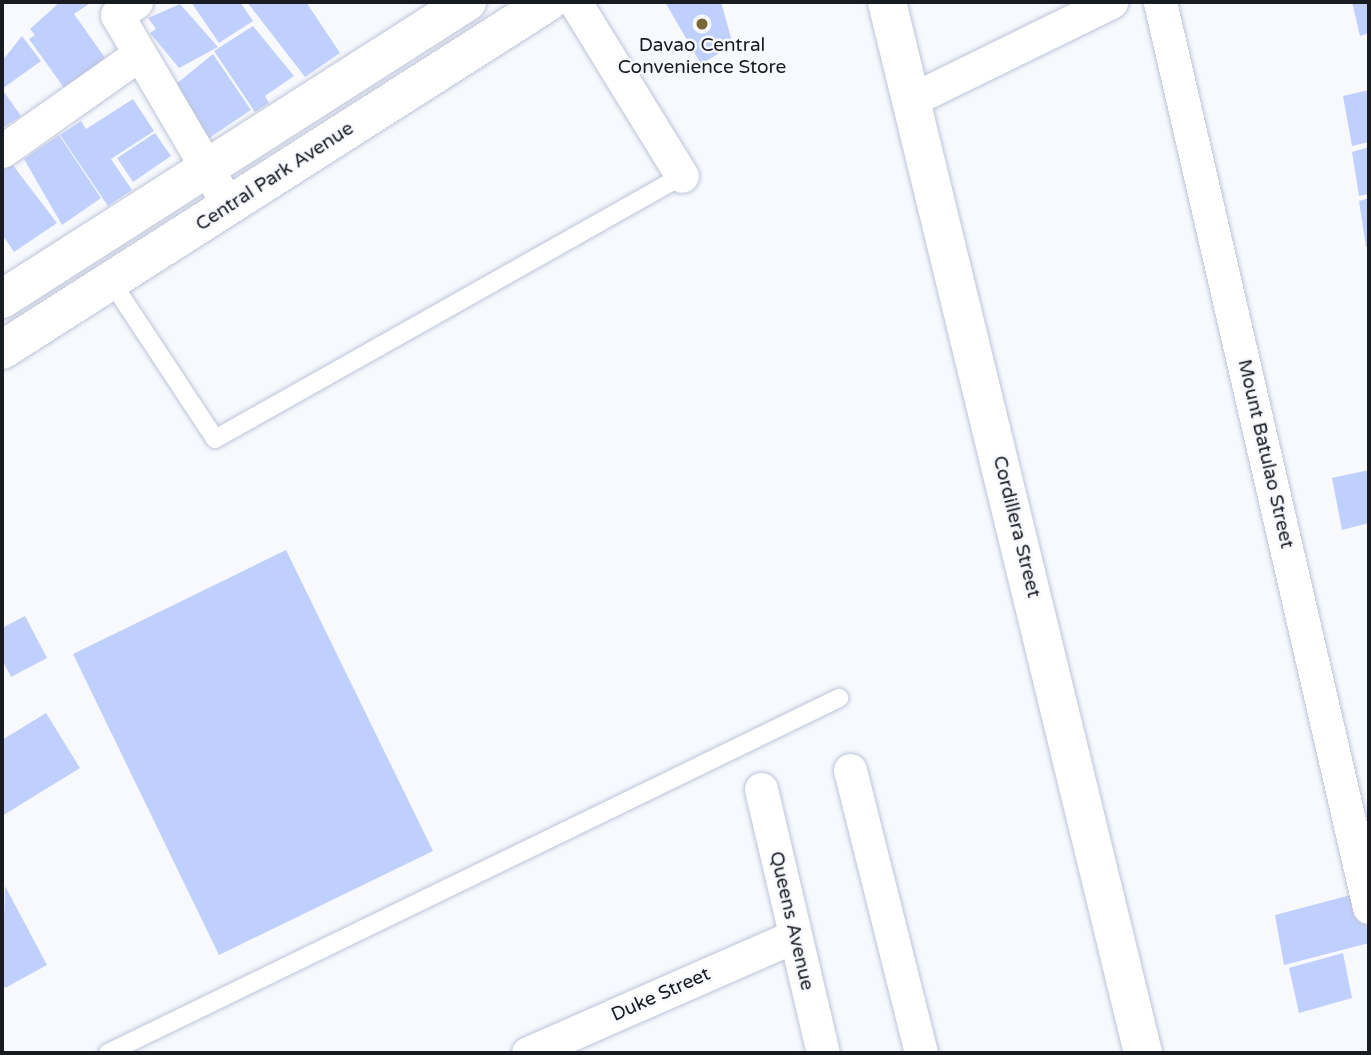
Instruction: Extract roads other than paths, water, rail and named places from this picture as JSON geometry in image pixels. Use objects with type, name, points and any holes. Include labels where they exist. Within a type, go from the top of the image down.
[{"type":"street","points":[[136,2],[117,15],[229,206]]},
{"type":"street","points":[[2,299],[467,2]]},
{"type":"street","name":"Central Park Avenue","points":[[2,351],[548,2]]},
{"type":"street","points":[[575,2],[682,176]]},
{"type":"street","name":"Cordillera Street","points":[[887,2],[1143,1053]]},
{"type":"street","points":[[911,100],[1111,2]]},
{"type":"street","name":"Mount Batulao Street","points":[[1160,2],[1369,901]]},
{"type":"street","points":[[2,150],[139,54]]},
{"type":"street","points":[[850,770],[921,1053]]},
{"type":"street","name":"Queens Avenue","points":[[761,789],[823,1053]]},
{"type":"street","name":"Duke Street","points":[[528,1053],[794,936]]},
{"type":"lane","points":[[111,281],[215,439],[682,176]]},
{"type":"lane","points":[[108,1053],[839,698]]},
{"type":"place","name":"Davao Central Convenience Store","points":[[702,24]]}]
